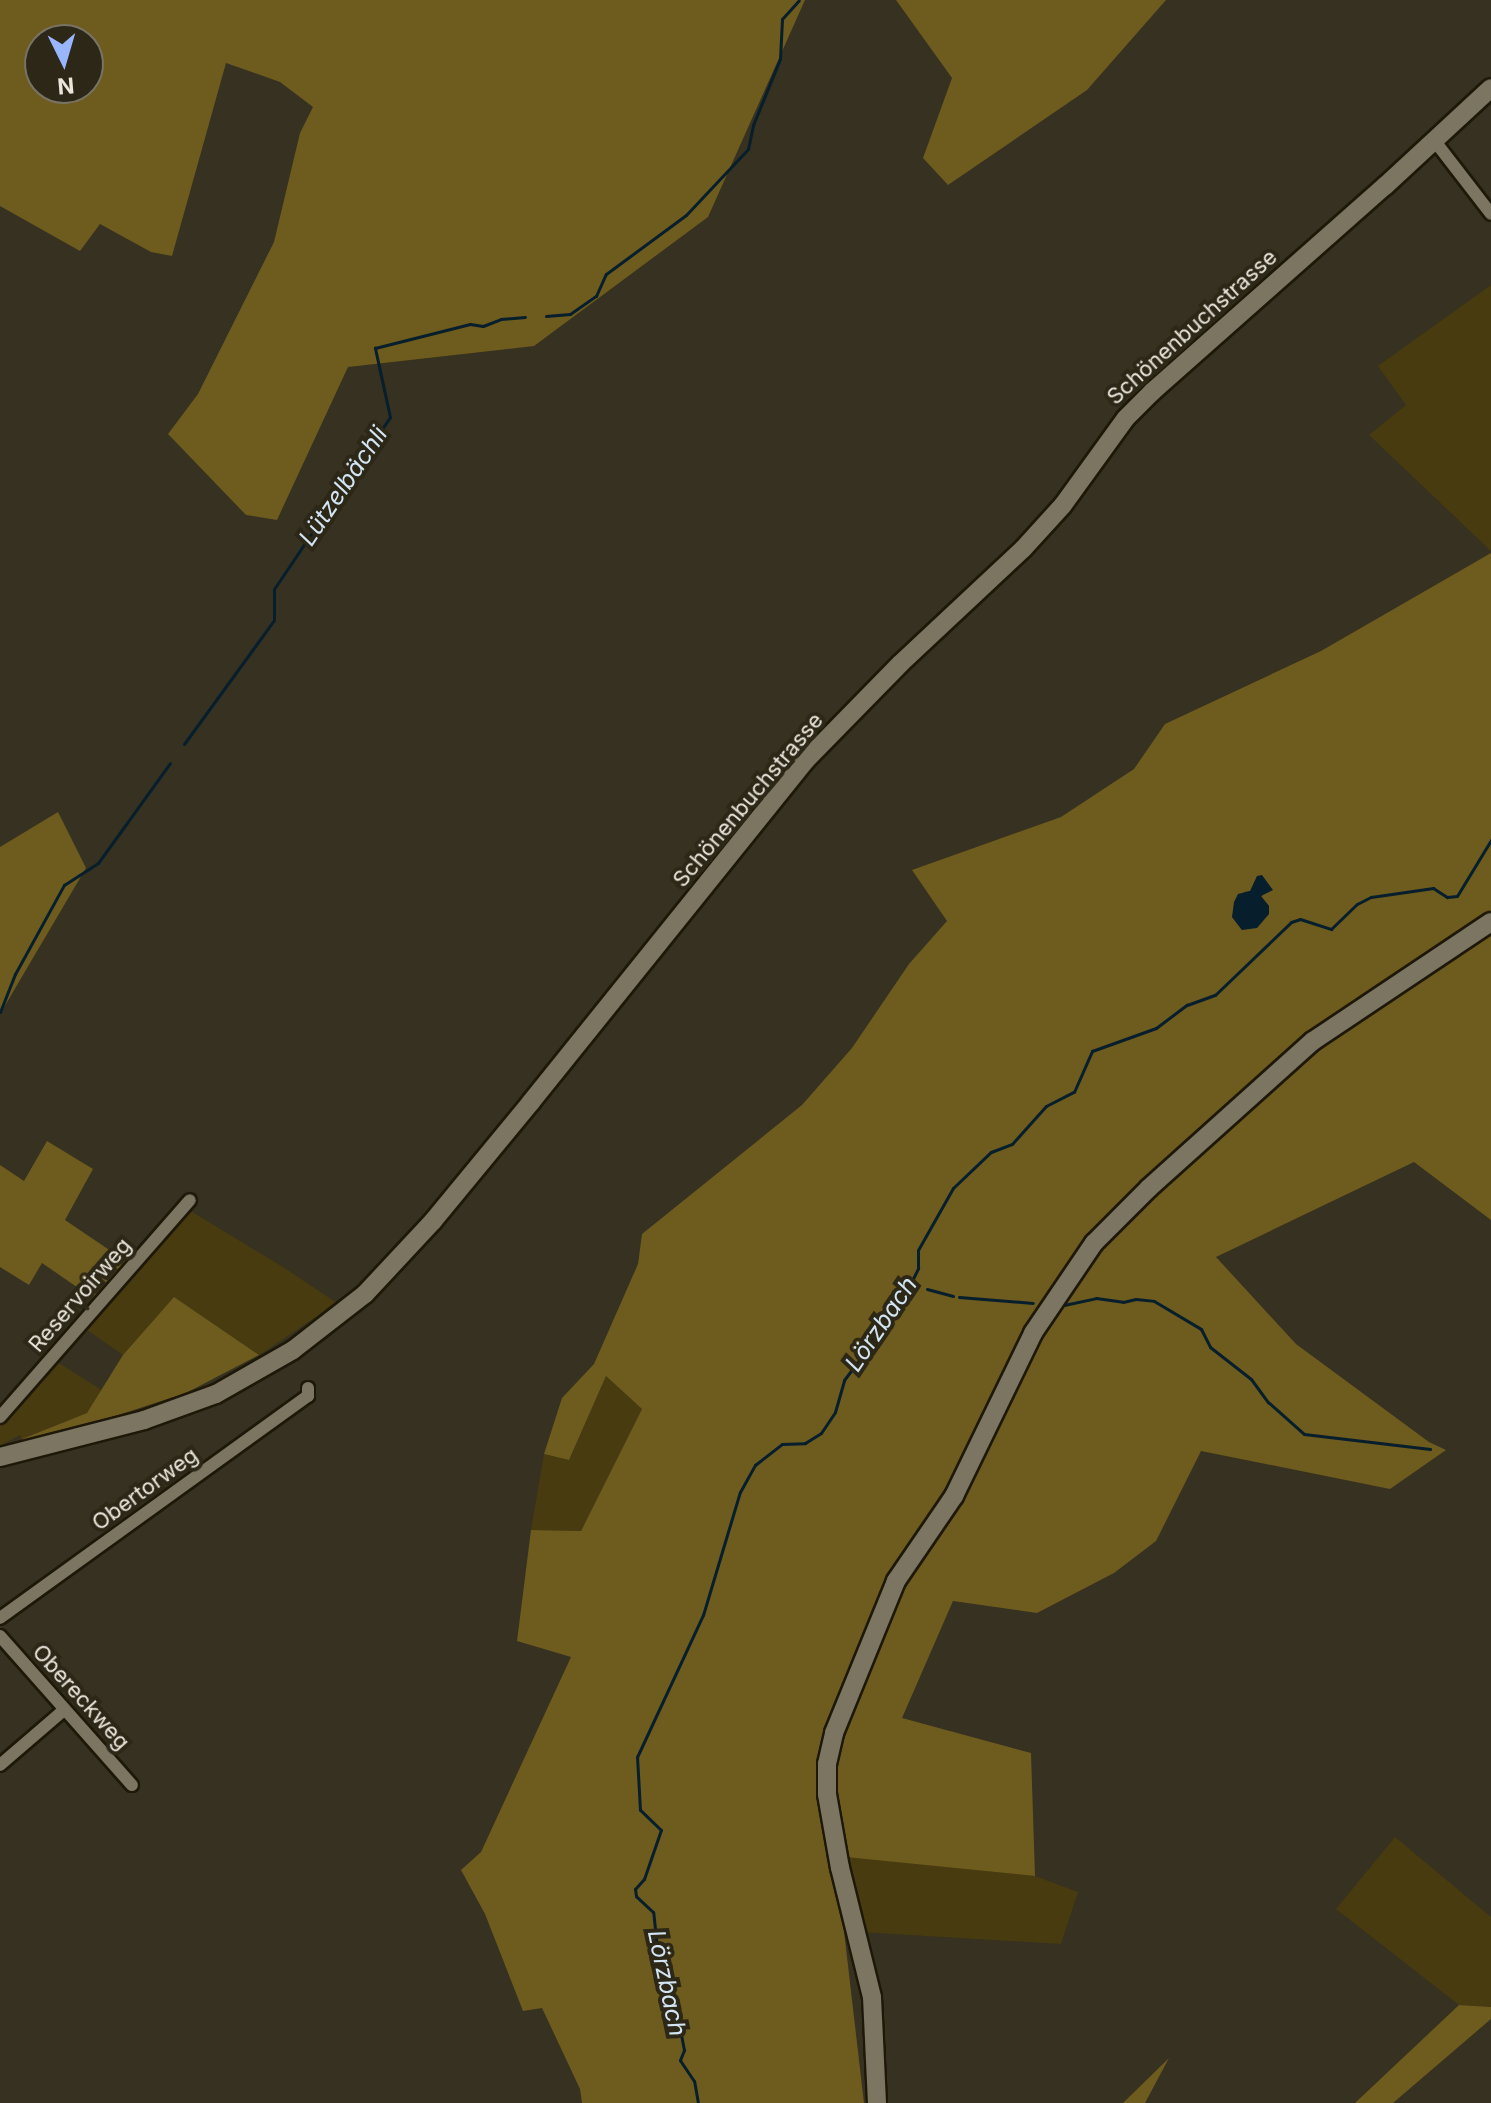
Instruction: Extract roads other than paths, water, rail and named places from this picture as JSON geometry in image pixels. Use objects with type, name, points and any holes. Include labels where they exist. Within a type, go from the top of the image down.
[{"type":"street","name":"Schönenbuchstrasse","points":[[0,1457],[144,1420],[216,1394],[293,1350],[365,1294],[433,1221],[522,1114],[806,760],[900,664],[1023,549],[1063,505],[1126,418],[1153,391],[1491,88]]},
{"type":"street","points":[[1434,140],[1491,214]]},
{"type":"street","points":[[877,2103],[872,1997],[840,1868],[827,1794],[827,1764],[834,1733],[896,1581],[954,1496],[1033,1333],[1094,1243],[1160,1178],[1313,1041],[1491,922]]},
{"type":"street","name":"Reservoirweg","points":[[0,1417],[190,1200]]},
{"type":"street","name":"Obertorweg","points":[[0,1618],[308,1396],[308,1388]]},
{"type":"street","name":"Obereckweg","points":[[0,1636],[132,1785]]},
{"type":"street","points":[[0,1765],[64,1710]]},
{"type":"water","points":[[1262,875],[1273,890],[1261,896],[1269,906],[1269,914],[1257,928],[1242,930],[1232,917],[1234,902],[1238,894],[1250,891],[1257,876]]},
{"type":"waterway","name":"Lützelbächli","points":[[546,316],[570,314],[596,296],[606,274],[686,215],[748,149],[753,125],[780,59],[782,19],[799,0]]},
{"type":"waterway","name":"Lützelbächli","points":[[184,744],[274,620],[274,589],[390,417],[375,348],[470,324],[483,326],[501,319],[525,317]]},
{"type":"waterway","name":"Lützelbächli","points":[[0,1012],[15,974],[64,885],[98,863],[170,763]]},
{"type":"waterway","name":"Lörzbach","points":[[698,2103],[694,2081],[680,2060],[684,2050],[681,2035],[669,2014],[669,1979],[657,1948],[653,1912],[636,1896],[635,1889],[644,1879],[661,1830],[640,1810],[637,1757],[703,1615],[740,1492],[755,1465],[782,1444],[805,1443],[821,1433],[835,1412],[844,1380],[867,1349],[883,1318],[905,1295],[918,1268],[918,1250],[953,1188],[991,1152],[1012,1144],[1046,1106],[1074,1092],[1092,1051],[1156,1028],[1187,1005],[1215,995],[1291,922],[1300,919],[1331,929],[1357,904],[1371,897],[1433,888],[1447,897],[1457,896],[1491,840]]},
{"type":"waterway","points":[[927,1289],[953,1296]]},
{"type":"waterway","points":[[959,1297],[1033,1303]]},
{"type":"waterway","points":[[1064,1305],[1096,1298],[1123,1302],[1136,1299],[1154,1301],[1201,1329],[1210,1347],[1251,1379],[1268,1402],[1304,1434],[1430,1449]]}]
